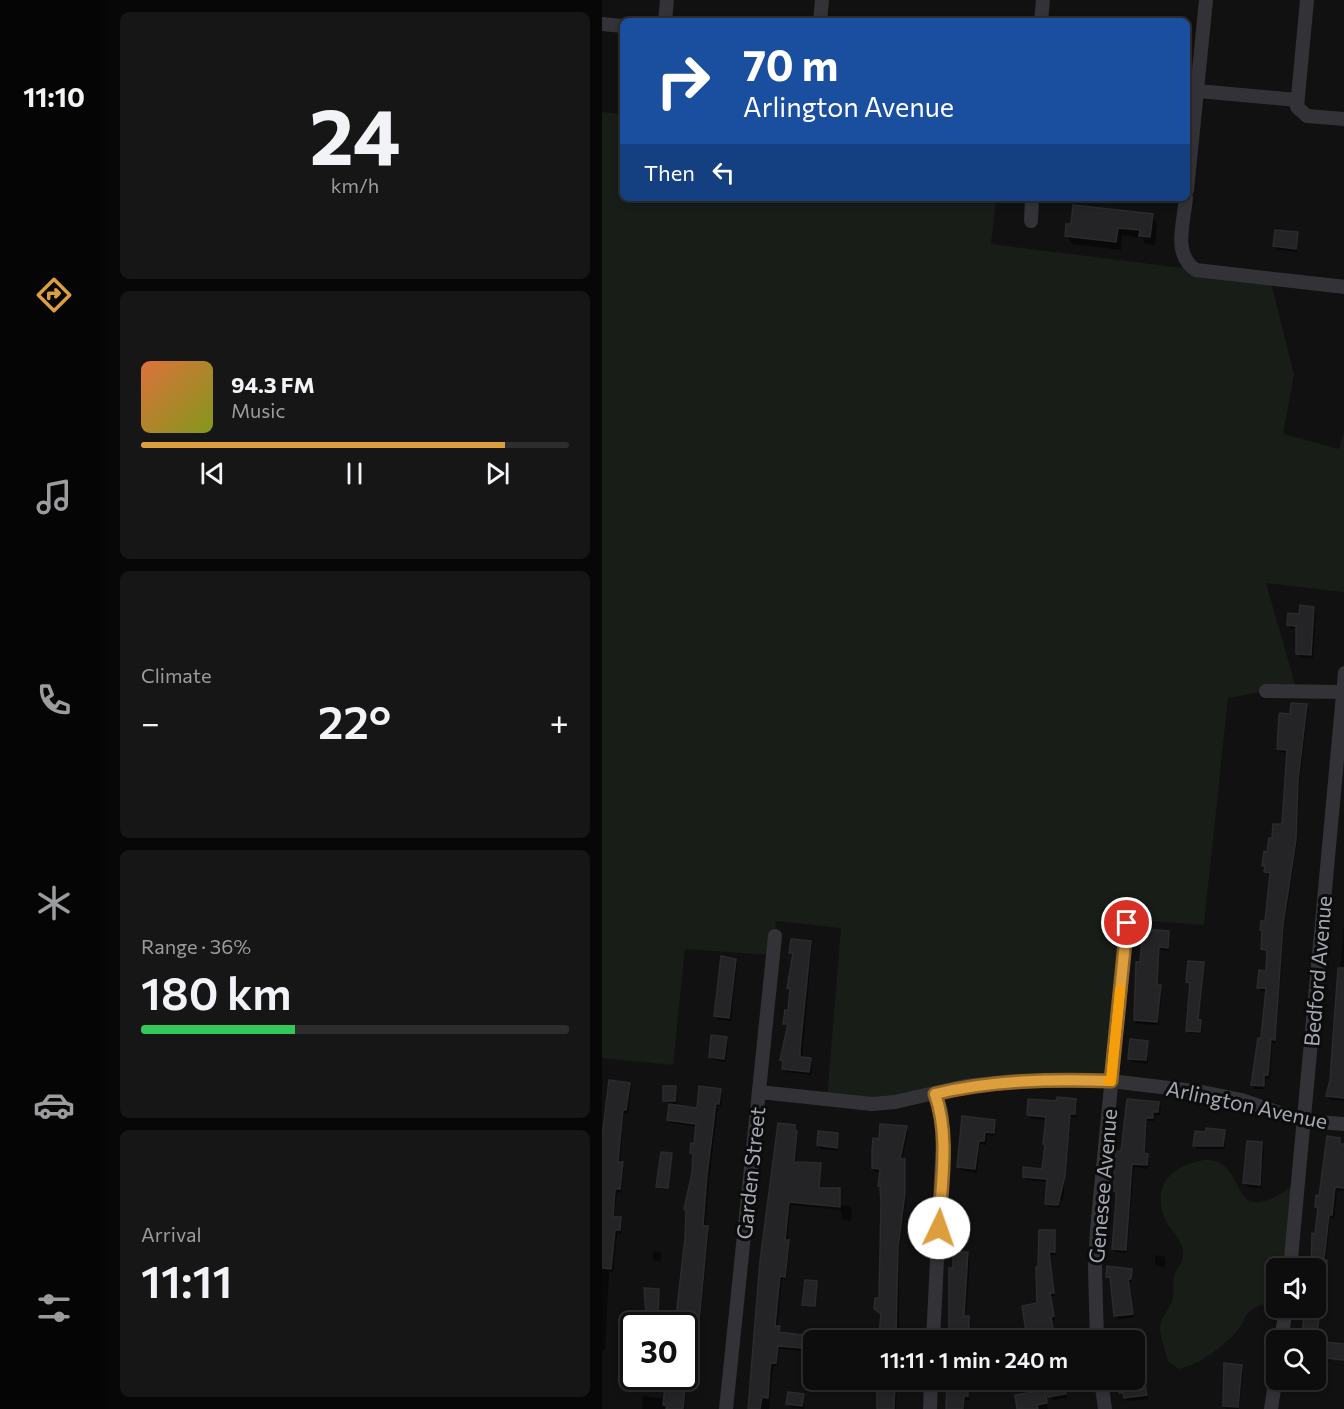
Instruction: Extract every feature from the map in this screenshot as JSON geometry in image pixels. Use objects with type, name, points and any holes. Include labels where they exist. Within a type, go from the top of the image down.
[{"type":"street","points":[[665,18],[667,0]]},
{"type":"street","points":[[821,18],[822,0]]},
{"type":"street","points":[[1041,18],[1043,0]]},
{"type":"street","points":[[1190,130],[1192,90],[1206,0]]},
{"type":"street","points":[[1307,0],[1297,107],[1307,116],[1344,119]]},
{"type":"street","points":[[602,24],[620,26]]},
{"type":"street","points":[[1192,90],[1297,100]]},
{"type":"street","points":[[1031,221],[1032,201]]},
{"type":"street","points":[[1186,201],[1181,252],[1184,260],[1196,270],[1344,287]]},
{"type":"street","name":"Bedford Avenue","points":[[1291,1258],[1344,673]]},
{"type":"street","points":[[1266,691],[1344,692]]},
{"type":"street","name":"Genesee Avenue","points":[[1097,1330],[1094,1268],[1127,923]]},
{"type":"street","name":"Garden Street","points":[[726,1409],[775,936]]},
{"type":"street","name":"Arlington Avenue","points":[[759,1092],[872,1104],[895,1102],[965,1086],[1014,1082],[1111,1081],[1162,1086],[1222,1096],[1303,1121],[1344,1124]]},
{"type":"street","points":[[934,1330],[943,1137],[941,1111],[935,1094]]},
{"type":"street","points":[[930,1409],[931,1390]]},
{"type":"street","points":[[1102,1390],[1105,1409]]},
{"type":"street","points":[[1271,1409],[1274,1390]]},
{"type":"shaded area","points":[[602,112],[620,114],[620,201],[996,201],[991,244],[1270,279],[1294,375],[1283,434],[1339,449],[1344,432],[1344,592],[1266,583],[1297,691],[1266,691],[1228,698],[1204,925],[1127,919],[1111,1081],[1014,1081],[895,1102],[827,1099],[841,928],[776,921],[773,955],[685,949],[673,1065],[602,1058]]},
{"type":"shaded area","points":[[1204,1160],[1219,1162],[1229,1170],[1248,1199],[1258,1202],[1274,1197],[1298,1182],[1291,1258],[1266,1258],[1266,1305],[1253,1309],[1247,1314],[1234,1334],[1220,1347],[1196,1363],[1179,1369],[1168,1361],[1160,1326],[1172,1301],[1174,1276],[1181,1264],[1183,1251],[1180,1242],[1166,1221],[1161,1197],[1167,1179],[1182,1167]]},
{"type":"building","points":[[1073,205],[1153,214],[1150,237],[1139,236],[1140,230],[1118,228],[1116,242],[1065,236],[1066,224],[1071,224]]},
{"type":"building","points":[[1275,230],[1298,232],[1296,249],[1273,246]]},
{"type":"building","points":[[1300,605],[1314,607],[1311,655],[1296,654],[1296,626],[1287,625],[1288,613],[1299,614]]},
{"type":"building","points":[[1291,703],[1307,704],[1298,780],[1296,840],[1283,925],[1275,1040],[1271,1039],[1268,1075],[1264,1075],[1264,1086],[1251,1085],[1258,1038],[1261,1038],[1266,988],[1257,988],[1259,970],[1266,971],[1267,950],[1261,949],[1262,931],[1260,930],[1261,921],[1265,921],[1270,873],[1264,872],[1265,866],[1262,866],[1264,851],[1267,852],[1269,838],[1272,838],[1273,824],[1282,824],[1287,750],[1277,749],[1279,715],[1280,713],[1290,714]]},
{"type":"building","points":[[1143,929],[1169,931],[1168,948],[1159,947],[1157,985],[1161,985],[1157,1022],[1134,1020],[1136,962],[1140,962]]},
{"type":"building","points":[[791,939],[811,941],[800,1049],[800,1057],[811,1058],[809,1072],[782,1069],[783,1061],[780,1060],[788,1024],[783,1024],[785,1010],[788,1011],[790,989],[787,988],[793,953],[789,953]]},
{"type":"building","points":[[721,956],[736,959],[729,1018],[714,1016]]},
{"type":"building","points":[[1188,961],[1204,962],[1198,1020],[1201,1020],[1200,1032],[1186,1031],[1190,983],[1186,982]]},
{"type":"building","points":[[1338,968],[1345,968],[1345,1098],[1326,1096],[1330,1080]]},
{"type":"building","points":[[711,1035],[727,1037],[724,1059],[709,1057]]},
{"type":"building","points":[[1130,1039],[1148,1041],[1146,1060],[1128,1059]]},
{"type":"building","points":[[609,1080],[630,1083],[626,1110],[623,1110],[618,1162],[623,1162],[620,1189],[615,1189],[613,1217],[621,1217],[620,1230],[615,1230],[611,1269],[602,1268],[602,1138]]},
{"type":"building","points":[[663,1086],[676,1086],[675,1101],[663,1101]]},
{"type":"building","points":[[699,1086],[721,1089],[719,1104],[716,1103],[707,1175],[703,1226],[708,1226],[698,1329],[698,1312],[677,1312],[685,1238],[686,1210],[684,1209],[692,1173],[693,1153],[690,1153],[691,1143],[694,1144],[696,1124],[667,1120],[669,1104],[697,1108]]},
{"type":"building","points":[[1057,1097],[1076,1099],[1075,1114],[1070,1114],[1065,1176],[1058,1205],[1045,1204],[1047,1179],[1023,1177],[1023,1167],[1042,1169],[1045,1144],[1043,1144],[1046,1117],[1027,1115],[1028,1099],[1056,1101]]},
{"type":"building","points":[[1127,1099],[1159,1102],[1158,1112],[1153,1112],[1153,1118],[1146,1118],[1144,1153],[1148,1154],[1147,1165],[1132,1164],[1126,1250],[1112,1249],[1116,1200],[1116,1192],[1113,1191],[1116,1151],[1121,1151]]},
{"type":"building","points":[[962,1116],[995,1120],[994,1133],[985,1132],[984,1141],[979,1141],[975,1169],[957,1167]]},
{"type":"building","points":[[778,1123],[795,1125],[795,1131],[797,1131],[794,1162],[821,1163],[819,1188],[840,1188],[840,1207],[789,1202],[785,1240],[789,1240],[785,1277],[780,1276],[775,1326],[780,1326],[779,1332],[802,1335],[801,1348],[778,1346],[776,1363],[771,1363],[768,1398],[762,1397],[760,1409],[748,1409],[760,1261]]},
{"type":"building","points":[[880,1124],[907,1126],[900,1159],[905,1159],[905,1193],[898,1248],[896,1330],[879,1330],[881,1314],[874,1309],[875,1298],[879,1298],[881,1204],[880,1186],[878,1186],[880,1169],[872,1168],[872,1151],[873,1138],[879,1139]]},
{"type":"building","points":[[1206,1128],[1225,1130],[1223,1146],[1193,1146],[1195,1131],[1206,1132]]},
{"type":"building","points":[[818,1131],[838,1133],[837,1148],[817,1145]]},
{"type":"building","points":[[1327,1136],[1340,1138],[1340,1144],[1345,1144],[1345,1188],[1335,1187],[1324,1258],[1311,1258],[1312,1233],[1315,1234],[1318,1207],[1315,1207],[1316,1195],[1319,1196]]},
{"type":"building","points":[[1247,1141],[1262,1142],[1260,1185],[1243,1183]]},
{"type":"building","points":[[661,1152],[672,1153],[668,1188],[656,1187]]},
{"type":"building","points":[[949,1204],[959,1204],[960,1245],[947,1245]]},
{"type":"building","points":[[1039,1230],[1055,1230],[1055,1252],[1049,1252],[1054,1293],[1050,1293],[1054,1316],[1051,1317],[1053,1330],[1026,1330],[1022,1306],[1037,1303],[1036,1267],[1038,1267]]},
{"type":"building","points":[[953,1252],[968,1252],[964,1316],[969,1316],[969,1330],[949,1330],[949,1268],[953,1268]]},
{"type":"building","points":[[1107,1266],[1132,1269],[1131,1279],[1128,1279],[1133,1314],[1114,1316],[1110,1277],[1106,1277]]},
{"type":"building","points":[[805,1280],[817,1281],[815,1306],[802,1305]]},
{"type":"building","points":[[644,1288],[659,1289],[658,1312],[646,1312]]},
{"type":"building","points":[[1304,1318],[1319,1318],[1317,1330],[1302,1330]]},
{"type":"building","points":[[1326,1342],[1345,1344],[1345,1360],[1326,1358]]},
{"type":"building","points":[[1224,1363],[1242,1365],[1238,1407],[1223,1406]]},
{"type":"building","points":[[1145,1383],[1147,1395],[1124,1398],[1123,1393],[1119,1393],[1119,1390],[1145,1390]]},
{"type":"building","points":[[665,1390],[685,1390],[683,1409],[666,1409],[667,1406],[663,1405]]},
{"type":"building","points":[[877,1390],[895,1390],[894,1409],[877,1409]]},
{"type":"building","points":[[947,1390],[968,1390],[968,1396],[964,1396],[963,1409],[946,1409]]},
{"type":"building","points":[[1045,1390],[1047,1403],[1037,1405],[1038,1409],[1017,1409],[1015,1395]]},
{"type":"building","points":[[1047,1390],[1065,1390],[1066,1394],[1048,1397]]},
{"type":"building","points":[[788,1392],[804,1394],[802,1406],[786,1404]]},
{"type":"slow traffic","points":[[1108,1081],[1111,1081],[1120,990]]},
{"type":"route","points":[[939,1228],[943,1137],[941,1111],[935,1094],[965,1086],[1014,1082],[1111,1081],[1127,923]]}]
